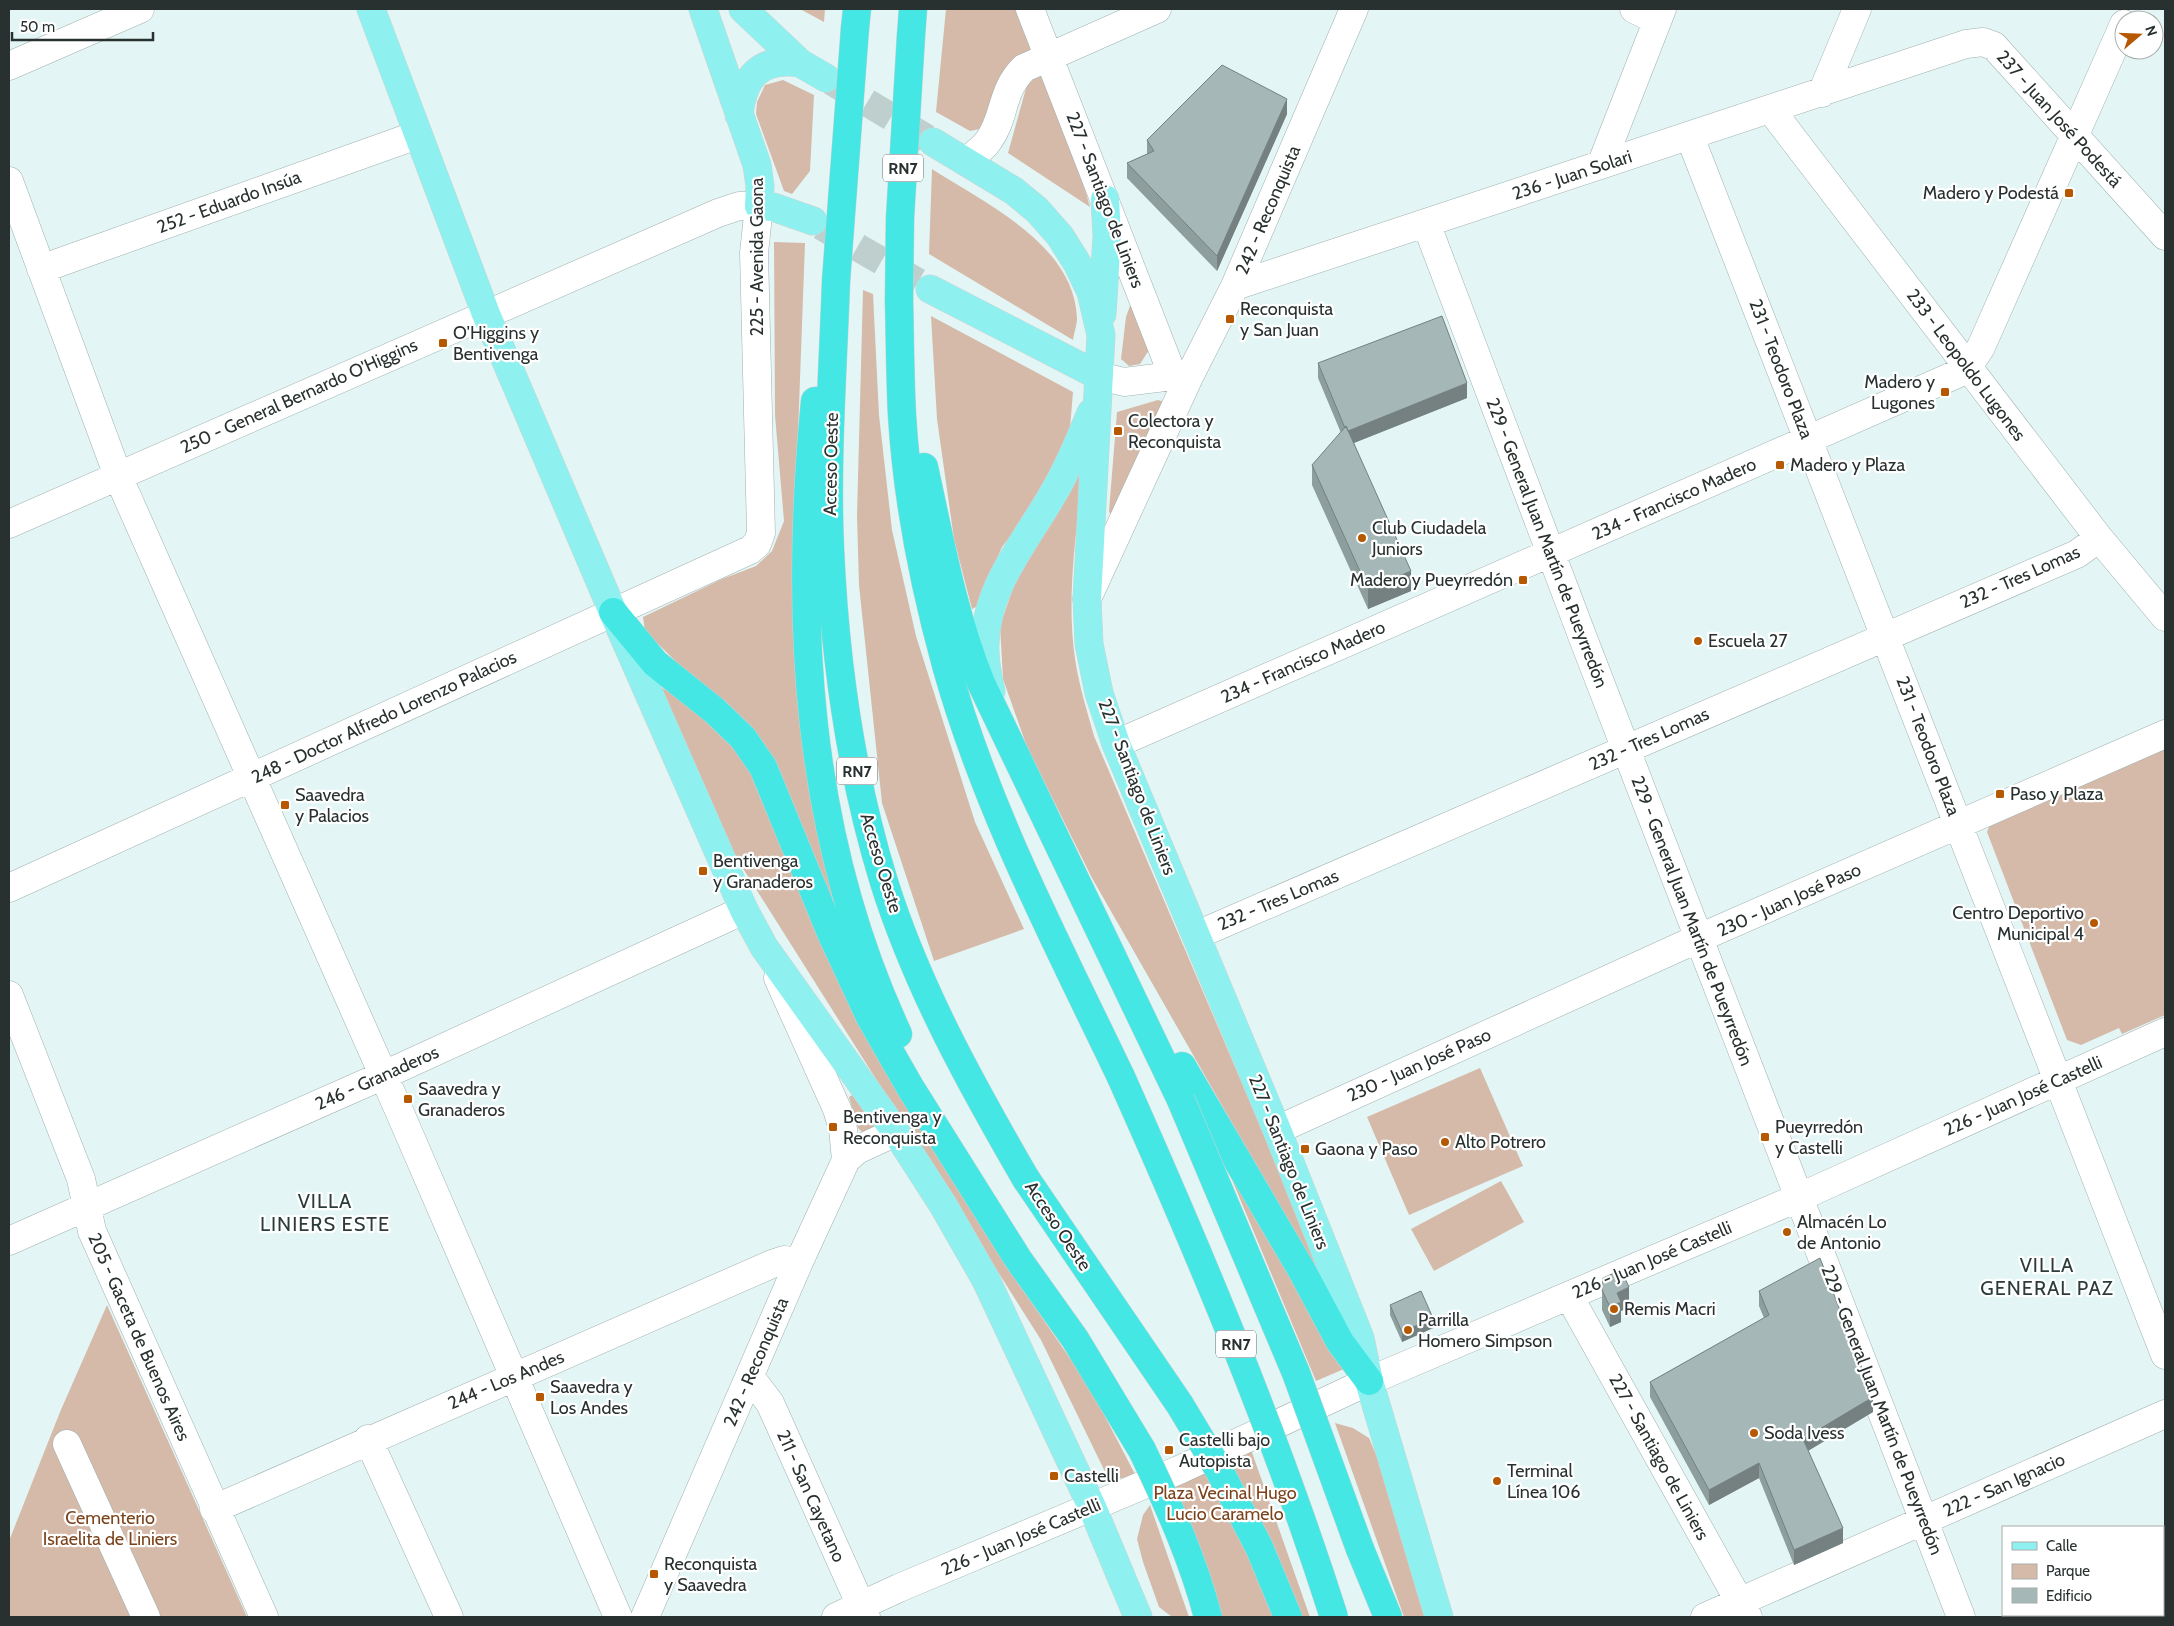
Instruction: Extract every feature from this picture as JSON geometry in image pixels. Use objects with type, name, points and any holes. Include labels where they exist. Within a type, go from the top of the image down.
[{"type":"highway","name":"RN7","points":[[913,9],[900,218],[902,417],[913,510],[925,578],[947,667],[979,764],[1030,888],[1121,1077],[1195,1244],[1246,1370],[1291,1489],[1334,1617]]},
{"type":"highway","name":"Acceso Oeste","points":[[856,19],[836,281],[830,446],[831,557],[837,654],[866,816],[885,884],[912,957],[971,1085],[1026,1179],[1180,1405],[1214,1462],[1259,1547],[1288,1617]]},
{"type":"highway","points":[[834,330],[817,385],[810,456],[805,550],[807,634],[813,716],[825,808],[838,870],[857,931],[885,1006],[954,1155]]},
{"type":"highway","points":[[901,358],[949,582],[969,653],[995,715],[1181,1100],[1296,1373],[1360,1549],[1388,1617]]},
{"type":"highway","points":[[613,612],[655,663],[716,711],[743,738],[763,767],[831,933],[870,1017],[910,1087],[1018,1259],[1075,1339],[1142,1450],[1167,1501],[1188,1554],[1208,1617]]},
{"type":"highway","points":[[1075,880],[1300,1269],[1340,1342],[1369,1381]]},
{"type":"highway","points":[[1360,1549],[1378,1617]]},
{"type":"main road","points":[[371,9],[486,314],[613,612],[744,910],[764,947],[896,1132],[943,1204],[986,1280],[1092,1507],[1138,1617]]},
{"type":"main road","name":"225 - Avenida Gaona","points":[[703,9],[757,165],[760,186],[759,206]]},
{"type":"main road","points":[[743,9],[800,63],[826,78]]},
{"type":"main road","points":[[740,115],[744,90],[756,71],[770,64],[785,60],[800,63]]},
{"type":"main road","name":"227 - Santiago de Liniers","points":[[933,142],[1014,190],[1037,210],[1060,236],[1077,263],[1091,292],[1101,335],[1087,599],[1088,644],[1099,693],[1116,744],[1197,935],[1360,1338],[1369,1381],[1439,1617]]},
{"type":"main road","points":[[1101,335],[1107,236],[1105,199]]},
{"type":"main road","name":"250 - General Bernardo O'Higgins","points":[[759,206],[773,207],[813,221]]},
{"type":"main road","points":[[930,289],[1098,388],[1055,492],[1012,560],[994,600],[986,624],[984,650],[995,715]]},
{"type":"street","points":[[9,66],[140,9]]},
{"type":"street","name":"227 - Santiago de Liniers","points":[[1030,9],[1105,199],[1181,377]]},
{"type":"street","points":[[966,161],[989,141],[997,125],[1012,80],[1024,68],[1157,9]]},
{"type":"street","points":[[1822,93],[1857,9]]},
{"type":"street","points":[[1601,164],[1651,12]]},
{"type":"street","name":"242 - Reconquista","points":[[1087,599],[1181,377],[1235,286],[1348,14]]},
{"type":"street","name":"237 - Juan José Podestá","points":[[1822,93],[1966,44],[1983,42],[1994,46],[2165,236]]},
{"type":"street","name":"234 - Francisco Madero","points":[[1116,744],[1808,440],[1957,374],[1968,367],[1981,346],[2114,47]]},
{"type":"street","name":"236 - Juan Solari","points":[[1235,286],[1601,164],[1690,137],[1822,93]]},
{"type":"street","name":"233 - Leopoldo Lugones","points":[[1771,110],[2099,538],[2165,617]]},
{"type":"street","name":"252 - Eduardo Insúa","points":[[41,269],[417,135]]},
{"type":"street","name":"231 - Teodoro Plaza","points":[[1690,137],[2165,1355]]},
{"type":"street","points":[[9,181],[118,476],[384,1075],[618,1617]]},
{"type":"street","name":"250 - General Bernardo O'Higgins","points":[[9,524],[718,213],[739,206],[759,206]]},
{"type":"street","name":"225 - Avenida Gaona","points":[[757,544],[761,533],[754,253],[759,206]]},
{"type":"street","name":"229 - General Juan Martín de Pueyrredón","points":[[1426,223],[1697,940],[1800,1197],[1962,1617]]},
{"type":"street","points":[[1098,388],[1131,382],[1181,377]]},
{"type":"street","name":"232 - Tres Lomas","points":[[1197,935],[2077,554],[2099,538]]},
{"type":"street","name":"248 - Doctor Alfredo Lorenzo Palacios","points":[[9,888],[750,550],[757,544]]},
{"type":"street","name":"230 - Juan José Paso","points":[[1277,1130],[1697,940],[2165,734]]},
{"type":"street","name":"246 - Granaderos","points":[[9,1242],[384,1075],[744,910]]},
{"type":"street","points":[[764,947],[838,1110],[843,1129],[846,1160]]},
{"type":"street","name":"205 - Gaceta de Buenos Aires","points":[[9,995],[81,1179],[92,1231],[214,1509],[264,1617]]},
{"type":"street","name":"226 - Juan José Castelli","points":[[836,1617],[863,1611],[1092,1507],[1179,1470],[1369,1381],[1800,1197],[2165,1032]]},
{"type":"street","points":[[846,1160],[857,1150],[896,1132]]},
{"type":"street","name":"242 - Reconquista","points":[[645,1617],[751,1378],[799,1262],[846,1160]]},
{"type":"street","name":"244 - Los Andes","points":[[214,1509],[772,1264],[784,1260],[799,1262]]},
{"type":"street","name":"227 - Santiago de Liniers","points":[[1570,1296],[1744,1610]]},
{"type":"street","name":"211 - San Cayetano","points":[[751,1378],[770,1403],[863,1611]]},
{"type":"street","name":"222 - San Ignacio","points":[[1705,1617],[1744,1610],[1924,1521],[2165,1414]]},
{"type":"street","points":[[368,1440],[449,1617]]},
{"type":"street","points":[[67,1444],[146,1617]]},
{"type":"green space","points":[[800,9],[825,9],[824,22]]},
{"type":"green space","points":[[946,9],[1022,9],[1035,47],[1021,56],[990,127],[970,131],[936,112]]},
{"type":"green space","points":[[1043,67],[1090,207],[1008,153],[1030,74]]},
{"type":"green space","points":[[783,80],[814,95],[810,171],[792,194],[784,191],[756,114],[757,102],[765,85]]},
{"type":"green space","points":[[932,169],[1001,212],[1024,229],[1061,268],[1072,292],[1077,318],[1073,340],[929,254]]},
{"type":"green space","points":[[774,242],[805,243],[794,543],[876,1014],[744,729],[645,631],[643,617],[722,579],[756,566],[772,551],[784,521],[775,415]]},
{"type":"green space","points":[[863,290],[873,294],[879,415],[892,530],[916,636],[975,822],[1024,929],[934,961],[882,803],[859,585],[857,516]]},
{"type":"green space","points":[[1131,303],[1149,350],[1140,364],[1129,366],[1121,359],[1126,317]]},
{"type":"green space","points":[[931,316],[1073,392],[1070,428],[1044,492],[1002,547],[976,607],[972,609],[954,539],[937,419]]},
{"type":"green space","points":[[1158,400],[1168,403],[1112,519],[1109,511],[1117,412]]},
{"type":"green space","points":[[1086,447],[1072,579],[1072,633],[1083,698],[1094,736],[1348,1332],[1280,1207],[1092,878],[1027,747],[1003,679],[1000,626],[1021,565]]},
{"type":"green space","points":[[659,686],[692,706],[743,754],[1005,1264],[1089,1386],[1136,1476],[1109,1480],[1041,1340],[718,829]]},
{"type":"green space","name":"Centro Deportivo Municipal 4","points":[[2165,746],[2165,1015],[2122,1034],[2119,1028],[2081,1045],[2067,1040],[1987,832],[1990,824]]},
{"type":"green space","name":"Alto Potrero","points":[[1480,1068],[1523,1166],[1409,1215],[1367,1117]]},
{"type":"green space","points":[[854,1094],[880,1130],[863,1133],[858,1128],[849,1097]]},
{"type":"green space","points":[[1225,1163],[1344,1369],[1316,1381]]},
{"type":"green space","points":[[1501,1181],[1524,1222],[1434,1271],[1411,1229]]},
{"type":"green space","name":"Cementerio Israelita de Liniers","points":[[107,1305],[247,1617],[9,1617],[9,1541],[60,1412]]},
{"type":"green space","points":[[1335,1423],[1353,1428],[1369,1438],[1388,1483],[1432,1617],[1404,1617]]},
{"type":"green space","name":"Plaza Vecinal Hugo Lucio Caramelo","points":[[1249,1444],[1310,1617],[1219,1617],[1168,1480]]},
{"type":"green space","points":[[1150,1505],[1189,1617],[1172,1617],[1159,1607],[1143,1562],[1137,1539],[1143,1515]]},
{"type":"building","points":[[1222,65],[1287,99],[1217,256],[1127,163],[1154,151],[1147,140]]},
{"type":"building","points":[[1442,316],[1467,383],[1348,431],[1346,426],[1345,428],[1318,363]]},
{"type":"building","name":"Club Ciudadela Juniors","points":[[1346,426],[1411,571],[1368,589],[1312,465]]},
{"type":"building","name":"Soda Ivess","points":[[1820,1258],[1873,1397],[1803,1439],[1843,1528],[1794,1550],[1759,1463],[1709,1490],[1650,1382],[1769,1315],[1759,1291]]},
{"type":"building","points":[[1621,1270],[1629,1287],[1617,1293],[1621,1302],[1610,1307],[1602,1290],[1603,1278]]},
{"type":"building","points":[[1421,1291],[1433,1318],[1402,1332],[1390,1305]]},
{"type":"tunnel","points":[[831,81],[933,142]]},
{"type":"tunnel","points":[[821,226],[930,289]]},
{"type":"place","name":"Madero y Podestá","points":[[2069,193]]},
{"type":"place","name":"Reconquista y San Juan","points":[[1230,319]]},
{"type":"place","name":"O'Higgins y Bentivenga","points":[[443,343]]},
{"type":"place","name":"Madero y Lugones","points":[[1945,392]]},
{"type":"place","name":"Colectora y Reconquista","points":[[1118,431]]},
{"type":"place","name":"Madero y Plaza","points":[[1780,465]]},
{"type":"place","name":"Club Ciudadela Juniors","points":[[1362,538]]},
{"type":"place","name":"Madero y Pueyrredón","points":[[1523,580]]},
{"type":"place","name":"Escuela 27","points":[[1698,641]]},
{"type":"place","name":"Paso y Plaza","points":[[2000,794]]},
{"type":"place","name":"Saavedra y Palacios","points":[[285,805]]},
{"type":"place","name":"Bentivenga y Granaderos","points":[[703,871]]},
{"type":"place","name":"Centro Deportivo Municipal 4","points":[[2094,923]]},
{"type":"place","name":"Saavedra y Granaderos","points":[[408,1099]]},
{"type":"place","name":"Bentivenga y Reconquista","points":[[833,1127]]},
{"type":"place","name":"Pueyrredón y Castelli","points":[[1765,1137]]},
{"type":"place","name":"Alto Potrero","points":[[1445,1142]]},
{"type":"place","name":"Gaona y Paso","points":[[1305,1149]]},
{"type":"place","name":"Almacén Lo de Antonio","points":[[1787,1232]]},
{"type":"place","name":"Remis Macri","points":[[1614,1309]]},
{"type":"place","name":"Parrilla Homero Simpson","points":[[1408,1330]]},
{"type":"place","name":"Saavedra y Los Andes","points":[[540,1397]]},
{"type":"place","name":"Soda Ivess","points":[[1754,1433]]},
{"type":"place","name":"Castelli bajo Autopista","points":[[1169,1450]]},
{"type":"place","name":"Castelli","points":[[1054,1476]]},
{"type":"place","name":"Terminal Línea 106","points":[[1497,1481]]},
{"type":"place","name":"Reconquista y Saavedra","points":[[654,1574]]},
{"type":"district","name":"VILLA LINIERS ESTE","points":[[325,1212]]},
{"type":"district","name":"VILLA GENERAL PAZ","points":[[2047,1276]]}]
